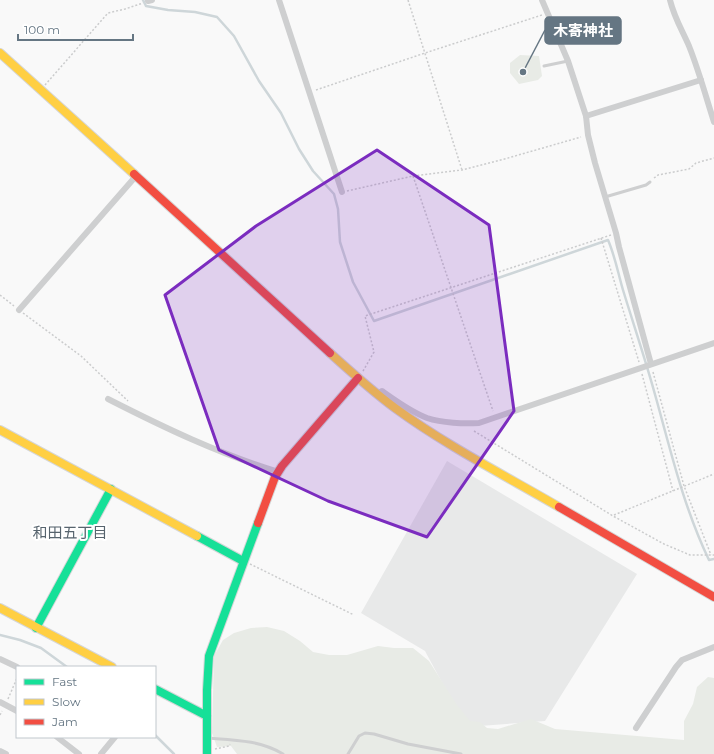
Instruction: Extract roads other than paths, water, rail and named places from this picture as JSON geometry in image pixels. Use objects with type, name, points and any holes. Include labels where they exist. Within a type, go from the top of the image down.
[{"type":"street","points":[[279,0],[342,192]]},
{"type":"street","points":[[542,0],[568,62],[586,116],[588,135],[651,364]]},
{"type":"street","points":[[670,0],[674,16],[689,46],[714,122]]},
{"type":"street","points":[[0,53],[358,378],[394,408],[448,443],[714,597]]},
{"type":"street","points":[[586,116],[701,80]]},
{"type":"street","points":[[19,310],[136,176]]},
{"type":"street","points":[[378,394],[382,391],[398,403],[428,418],[464,424],[479,423],[714,343]]},
{"type":"street","points":[[207,753],[209,656],[267,498],[278,472],[358,378]]},
{"type":"street","points":[[108,399],[179,434],[252,464],[278,472]]},
{"type":"street","points":[[0,430],[243,561]]},
{"type":"street","points":[[36,628],[111,489]]},
{"type":"street","points":[[0,608],[110,666]]},
{"type":"street","points":[[636,728],[682,660],[714,647]]},
{"type":"street","points":[[0,659],[16,667]]},
{"type":"street","points":[[156,690],[207,716]]},
{"type":"street","points":[[3,704],[16,710]]},
{"type":"street","points":[[58,738],[79,754]]},
{"type":"street","points":[[101,754],[114,738]]},
{"type":"street","points":[[0,751],[6,754]]},
{"type":"lane","points":[[544,66],[568,62]]},
{"type":"lane","points":[[605,197],[646,185],[650,182]]},
{"type":"lane","points":[[348,754],[359,736],[365,733],[374,734],[408,744],[462,754]]},
{"type":"lane","points":[[208,738],[254,742],[283,754]]},
{"type":"waterway","points":[[143,0],[146,6],[168,10],[195,12],[217,17],[234,36],[259,81],[281,113],[299,149],[313,171],[334,194],[338,209],[340,242],[353,282],[374,321],[608,240],[615,258],[623,290],[685,500],[709,560],[714,559]]},
{"type":"waterway","points":[[0,635],[20,640],[41,648],[66,666]]},
{"type":"waterway","points":[[156,736],[174,754]]},
{"type":"place","name":"木寄神社","points":[[523,72]]},
{"type":"district","name":"和田五丁目","points":[[70,533]]}]
